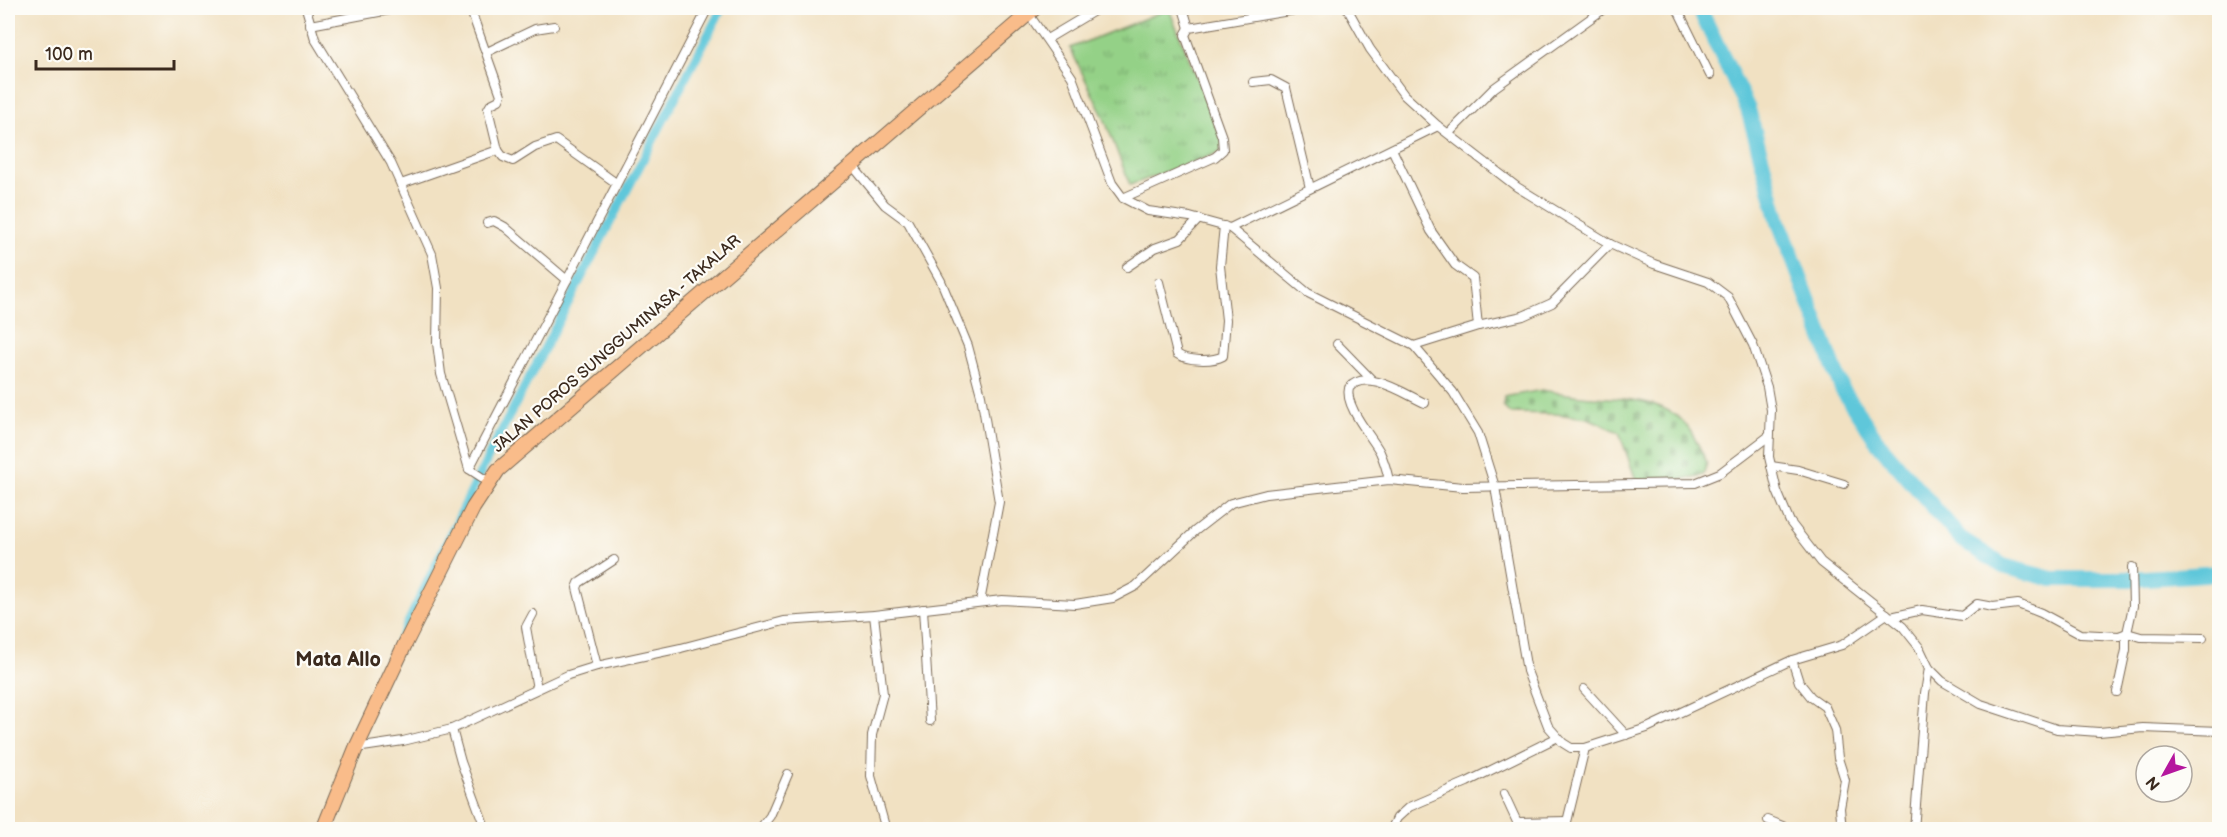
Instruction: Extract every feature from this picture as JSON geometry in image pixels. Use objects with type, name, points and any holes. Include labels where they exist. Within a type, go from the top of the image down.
[{"type":"highway","name":"JALAN POROS SUNGGUMINASA - TAKALAR","points":[[323,830],[356,748],[484,479],[1031,10]]},
{"type":"street","points":[[306,8],[310,25],[321,49],[371,126],[401,184],[435,264],[441,375],[469,470],[484,479]]},
{"type":"street","points":[[310,25],[400,8]]},
{"type":"street","points":[[470,8],[501,95],[488,109],[498,150],[503,158],[513,161],[535,147],[556,140],[616,183]]},
{"type":"street","points":[[469,470],[708,8]]},
{"type":"street","points":[[1047,39],[1099,8]]},
{"type":"street","points":[[1123,198],[1215,158],[1223,150],[1222,137],[1185,36],[1189,27],[1183,8]]},
{"type":"street","points":[[1189,27],[1307,8]]},
{"type":"street","points":[[1347,8],[1386,73],[1404,95],[1438,126],[1526,193],[1610,244],[1646,261],[1708,282],[1728,297],[1753,345],[1765,380],[1771,410],[1769,436],[1771,466],[1777,491],[1796,533],[1821,562],[1912,637],[1929,668],[1953,690],[1981,704],[2057,729],[2099,732],[2144,728],[2220,731]]},
{"type":"street","points":[[1449,133],[1494,88],[1605,8]]},
{"type":"street","points":[[1677,8],[1710,75]]},
{"type":"street","points":[[1031,10],[1072,77],[1107,172],[1123,198],[1148,211],[1199,219],[1227,227],[1308,293],[1414,346],[1438,372],[1468,413],[1478,433],[1495,487],[1527,671],[1538,704],[1556,738],[1571,748],[1585,748],[1654,725],[1792,660],[1842,645],[1889,616],[1922,610],[1962,616],[1977,604],[1993,608],[2012,603],[2041,612],[2080,634],[2203,638]]},
{"type":"street","points":[[487,52],[535,29],[554,26]]},
{"type":"street","points":[[1253,82],[1271,80],[1286,88],[1310,188]]},
{"type":"street","points":[[1227,227],[1438,126]]},
{"type":"street","points":[[1392,149],[1431,231],[1455,265],[1473,278],[1478,326]]},
{"type":"street","points":[[401,184],[498,150]]},
{"type":"street","points":[[852,165],[885,205],[908,222],[941,281],[968,346],[981,395],[999,502],[980,602]]},
{"type":"street","points":[[1127,267],[1155,248],[1180,239],[1199,219]]},
{"type":"street","points":[[487,223],[494,221],[518,236],[567,280]]},
{"type":"street","points":[[1159,282],[1175,352],[1188,358],[1210,359],[1223,356],[1226,320],[1220,266],[1227,227]]},
{"type":"street","points":[[1414,346],[1478,326],[1523,316],[1552,303],[1610,244]]},
{"type":"street","points":[[1337,344],[1373,381],[1425,403]]},
{"type":"street","points":[[1373,381],[1354,382],[1347,393],[1361,423],[1381,455],[1389,480]]},
{"type":"street","points":[[356,748],[403,741],[453,729],[537,689],[597,666],[681,648],[784,621],[874,615],[980,602],[1017,600],[1075,604],[1113,598],[1136,586],[1195,531],[1237,500],[1298,489],[1389,480],[1434,486],[1495,487],[1695,483],[1720,473],[1769,436]]},
{"type":"street","points":[[1771,466],[1798,470],[1845,484]]},
{"type":"street","points":[[597,666],[577,588],[579,583],[614,560]]},
{"type":"street","points":[[2117,692],[2133,606],[2132,569]]},
{"type":"street","points":[[923,609],[930,721]]},
{"type":"street","points":[[533,614],[526,627],[537,689]]},
{"type":"street","points":[[874,615],[883,694],[872,735],[871,777],[886,830]]},
{"type":"street","points":[[1792,660],[1799,682],[1811,697],[1825,707],[1835,730],[1838,759],[1845,780],[1840,808],[1842,830]]},
{"type":"street","points":[[1914,830],[1929,668]]},
{"type":"street","points":[[1584,689],[1626,735]]},
{"type":"street","points":[[453,729],[461,762],[486,830]]},
{"type":"street","points":[[1391,830],[1397,818],[1409,807],[1467,782],[1556,738]]},
{"type":"street","points":[[1565,830],[1585,748]]},
{"type":"street","points":[[759,830],[770,816],[788,774]]},
{"type":"street","points":[[1504,794],[1517,822],[1567,821]]},
{"type":"street","points":[[1768,820],[1792,830]]},
{"type":"green space","points":[[1169,9],[1226,150],[1130,185],[1104,118],[1070,48]]},
{"type":"green space","points":[[1542,390],[1580,396],[1635,400],[1655,405],[1674,414],[1694,436],[1707,463],[1703,475],[1662,483],[1637,483],[1619,432],[1588,418],[1555,414],[1509,413],[1503,406],[1504,397]]},
{"type":"waterway","points":[[389,662],[491,451],[722,8]]},
{"type":"waterway","points":[[1699,8],[1748,109],[1779,222],[1842,389],[1879,444],[1960,538],[2003,566],[2052,579],[2131,579],[2220,573]]},
{"type":"district","name":"Mata Allo","points":[[338,660]]}]
